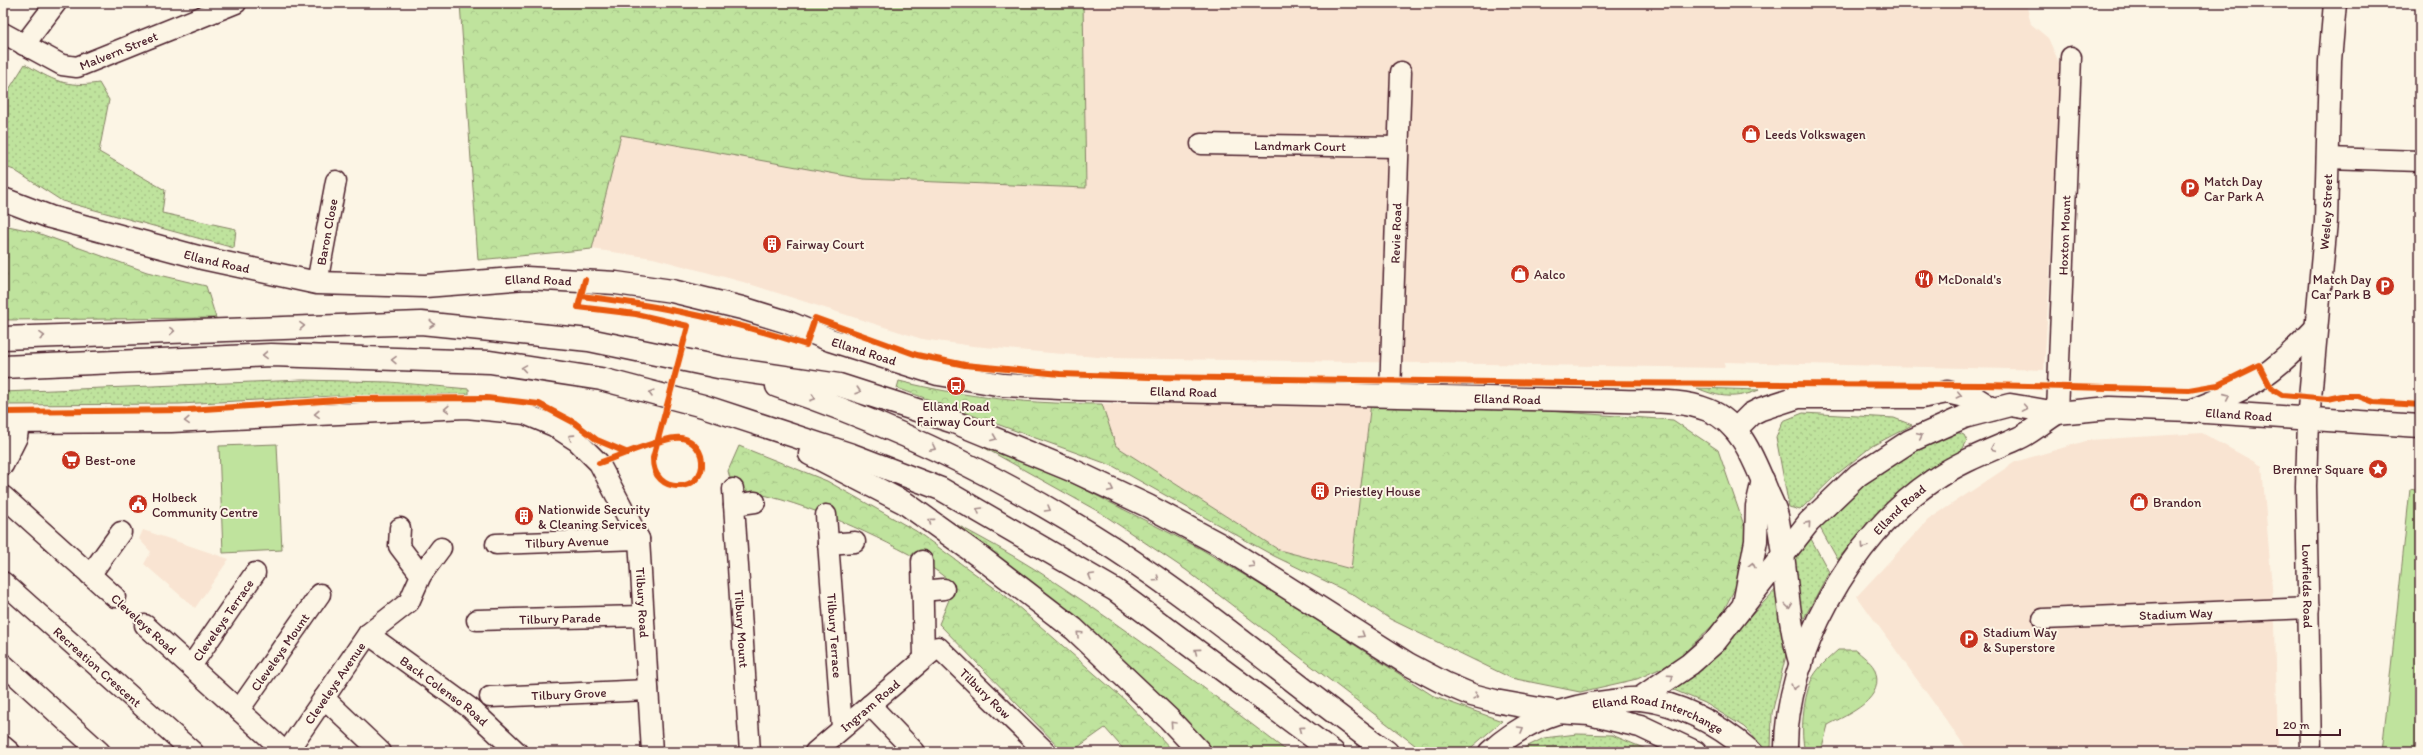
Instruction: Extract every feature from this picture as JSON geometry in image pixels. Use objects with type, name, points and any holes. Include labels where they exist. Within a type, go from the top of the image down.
[{"type":"main road","name":"Wesley Street","points":[[2308,420],[2326,221],[2330,61],[2335,3]]},
{"type":"main road","name":"Elland Road","points":[[3,199],[50,217],[186,254],[317,283],[425,286],[526,278],[585,280],[672,291],[787,322],[830,340],[938,374],[1003,385],[1079,389],[1390,394],[1682,403],[1709,410],[1735,430],[1746,445],[1763,480],[1777,514],[1794,640],[1801,665]]},
{"type":"main road","points":[[3,338],[421,323],[589,340],[723,368],[839,384],[954,422],[1069,469],[1148,506],[1219,544],[1408,664],[1446,684],[1472,695],[1495,701],[1556,712]]},
{"type":"main road","points":[[2191,411],[2242,389],[2264,375],[2296,349],[2316,328]]},
{"type":"main road","points":[[3,367],[271,355],[490,362],[601,379],[703,406],[852,454],[941,489],[1115,590],[1333,752]]},
{"type":"main road","points":[[723,368],[819,400],[905,433],[1048,510],[1112,548],[1169,588],[1378,746]]},
{"type":"main road","points":[[1735,430],[1751,414],[1761,409],[1798,397],[1922,397],[1947,392],[1977,400],[1993,409]]},
{"type":"main road","name":"Elland Road","points":[[1639,699],[1690,664],[1715,642],[1783,553],[1830,500],[1863,471],[1910,441],[1964,417],[2010,405],[2057,413],[2110,408],[2191,411],[2308,420],[2420,426]]},
{"type":"main road","points":[[703,406],[834,464],[905,503],[979,556],[1074,629],[1169,719],[1200,752]]},
{"type":"main road","name":"Elland Road","points":[[1786,752],[1788,717],[1792,691],[1801,665],[1829,602],[1844,576],[1869,539],[1898,508],[1932,481],[1991,448],[2020,438],[2057,413]]},
{"type":"main road","name":"Elland Road","points":[[1744,604],[1756,542],[1757,506],[1763,480]]},
{"type":"main road","name":"Elland Road Interchange","points":[[1490,752],[1507,737],[1556,712],[1596,703],[1639,699],[1683,709],[1708,721],[1751,752]]},
{"type":"main road","name":"Elland Road Interchange","points":[[1556,712],[1589,714],[1640,726],[1695,752]]},
{"type":"street","points":[[24,45],[56,3]]},
{"type":"street","name":"Malvern Street","points":[[3,33],[62,65],[77,67],[91,64],[235,3]]},
{"type":"street","name":"Hoxton Mount","points":[[2057,413],[2071,57]]},
{"type":"street","name":"Revie Road","points":[[1390,394],[1401,72]]},
{"type":"street","name":"Landmark Court","points":[[1202,144],[1398,147]]},
{"type":"street","points":[[2327,158],[2420,161]]},
{"type":"street","name":"Baron Close","points":[[317,283],[336,182]]},
{"type":"street","name":"Tilbury Road","points":[[11,423],[171,422],[466,408],[492,409],[525,414],[554,426],[577,441],[599,463],[639,539],[652,752]]},
{"type":"street","name":"Lowfields Road","points":[[2308,420],[2306,486],[2311,752]]},
{"type":"street","points":[[3,465],[17,437],[11,423]]},
{"type":"street","name":"Cleveleys Road","points":[[3,496],[115,597]]},
{"type":"street","name":"Tilbury Mount","points":[[750,752],[734,497],[754,502]]},
{"type":"street","name":"Tilbury Terrace","points":[[826,515],[842,728]]},
{"type":"street","points":[[400,528],[399,546],[421,575]]},
{"type":"street","points":[[90,575],[121,532]]},
{"type":"street","name":"Tilbury Avenue","points":[[496,544],[639,539]]},
{"type":"street","points":[[828,544],[855,542]]},
{"type":"street","name":"Cleveleys Avenue","points":[[286,752],[368,634],[388,620],[408,602],[421,575],[441,548]]},
{"type":"street","points":[[922,561],[924,658]]},
{"type":"street","name":"Cleveleys Terrace","points":[[191,666],[255,573]]},
{"type":"street","name":"Recreation Crescent","points":[[3,582],[193,752]]},
{"type":"street","points":[[922,591],[944,589]]},
{"type":"street","name":"Cleveleys Mount","points":[[239,710],[320,594]]},
{"type":"street","name":"Stadium Way","points":[[2043,619],[2309,608]]},
{"type":"street","name":"Tilbury Parade","points":[[477,620],[643,616]]},
{"type":"street","name":"Cleveleys Road","points":[[145,625],[286,752]]},
{"type":"street","name":"Back Colenso Road","points":[[368,634],[470,708],[517,752]]},
{"type":"street","name":"Tilbury Row","points":[[924,658],[938,647],[1046,752]]},
{"type":"street","name":"Ingram Road","points":[[815,752],[924,658]]},
{"type":"street","points":[[3,664],[100,752]]},
{"type":"street","name":"Tilbury Grove","points":[[490,697],[648,690]]},
{"type":"street","points":[[324,698],[381,752]]},
{"type":"street","points":[[870,705],[915,752]]},
{"type":"street","points":[[3,746],[10,752]]},
{"type":"shaded area","points":[[1083,3],[2026,3],[2031,24],[2048,38],[2062,69],[2044,370],[1725,362],[1724,368],[1108,358],[973,346],[922,339],[743,282],[653,258],[592,249],[621,135],[863,179],[1086,188]]},
{"type":"shaded area","points":[[1371,402],[1351,569],[1279,550],[1116,446],[1102,404]]},
{"type":"shaded area","points":[[2202,433],[2262,466],[2275,624],[2278,752],[1969,752],[1857,596],[1928,520],[2015,462],[2089,440]]},
{"type":"shaded area","points":[[143,530],[229,559],[195,608],[144,564],[151,552],[139,539]]},
{"type":"green space","points":[[460,3],[767,5],[781,3],[1083,3],[1086,188],[863,179],[621,135],[592,249],[478,260]]},
{"type":"green space","points":[[575,3],[781,3],[767,5]]},
{"type":"green space","points":[[25,64],[60,81],[77,84],[99,83],[109,100],[99,152],[165,190],[162,213],[236,229],[234,248],[62,201],[14,170],[3,166],[3,99]]},
{"type":"green space","points":[[3,225],[32,231],[147,272],[206,286],[216,318],[3,320]]},
{"type":"green space","points":[[302,380],[390,382],[469,389],[469,394],[335,396],[179,404],[3,405],[3,392]]},
{"type":"green space","points":[[899,381],[950,392],[1000,399],[1050,403],[1102,404],[1116,446],[1279,550],[1351,569],[1371,402],[1479,406],[1673,420],[1718,450],[1746,531],[1742,575],[1719,619],[1675,662],[1637,679],[1580,692],[1511,678],[1390,619],[1352,594],[1274,556],[1113,466],[897,388]]},
{"type":"green space","points":[[1697,388],[1759,390],[1743,395],[1728,396],[1713,394]]},
{"type":"green space","points":[[1803,413],[1894,418],[1912,425],[1872,446],[1836,475],[1800,510],[1789,507],[1776,437],[1783,421]]},
{"type":"green space","points":[[1954,431],[1964,435],[1967,441],[1962,450],[1926,473],[1894,498],[1865,527],[1838,560],[1819,526],[1876,472],[1910,451]]},
{"type":"green space","points":[[277,444],[282,550],[223,553],[219,446]]},
{"type":"green space","points":[[739,446],[827,481],[916,531],[1007,597],[1127,702],[1174,752],[1126,752],[1105,728],[1071,752],[1064,752],[939,624],[955,585],[920,560],[830,517],[757,493],[733,489],[728,471]]},
{"type":"green space","points":[[983,447],[1070,482],[1201,549],[1279,596],[1435,697],[1502,721],[1466,752],[1424,752],[1186,570],[1101,513]]},
{"type":"green space","points":[[2410,489],[2420,491],[2420,752],[2382,752]]},
{"type":"green space","points":[[899,494],[996,546],[1053,581],[1143,643],[1288,752],[1209,752]]},
{"type":"green space","points":[[1810,537],[1829,572],[1802,622],[1792,561]]},
{"type":"green space","points":[[1780,585],[1785,618],[1786,655],[1772,713],[1771,752],[1768,752],[1744,727],[1705,703],[1669,688],[1704,666]]},
{"type":"green space","points":[[1838,650],[1856,650],[1871,663],[1877,679],[1876,688],[1871,697],[1864,704],[1846,716],[1828,725],[1821,752],[1805,752],[1803,744],[1803,716],[1808,689],[1816,672]]},
{"type":"green space","points":[[1577,734],[1612,735],[1653,752],[1516,752],[1544,738]]},
{"type":"cycle path","points":[[585,280],[578,307],[636,314],[688,326],[653,458],[655,471],[661,479],[669,485],[678,486],[688,484],[695,480],[701,472],[702,461],[697,447],[685,439],[675,438],[667,439],[658,442],[648,445],[599,463]]},
{"type":"cycle path","points":[[581,296],[667,309],[723,321],[806,345],[815,318],[917,355],[965,365],[1060,374],[1150,377],[1570,383],[1983,385],[2189,390],[2218,385],[2259,365],[2271,388],[2282,395],[2328,399],[2342,396],[2358,396],[2374,402],[2420,405]]},
{"type":"cycle path","points":[[3,412],[188,410],[353,399],[487,398],[539,404],[575,423],[597,440],[628,453]]},
{"type":"place","name":"Leeds Volkswagen","points":[[1751,134]]},
{"type":"place","name":"Match Day Car Park A","points":[[2190,188]]},
{"type":"place","name":"Fairway Court","points":[[772,244]]},
{"type":"place","name":"Aalco","points":[[1520,274]]},
{"type":"place","name":"McDonald's","points":[[1924,279]]},
{"type":"place","name":"Match Day Car Park B","points":[[2385,286]]},
{"type":"place","name":"Elland Road Fairway Court","points":[[956,386]]},
{"type":"place","name":"Best-one","points":[[71,460]]},
{"type":"place","name":"Bremner Square","points":[[2378,469]]},
{"type":"place","name":"Priestley House","points":[[1320,491]]},
{"type":"place","name":"Brandon","points":[[2139,502]]},
{"type":"place","name":"Holbeck Community Centre","points":[[138,504]]},
{"type":"place","name":"Nationwide Security & Cleaning Services","points":[[524,516]]},
{"type":"place","name":"Stadium Way & Superstore","points":[[1969,639]]}]
